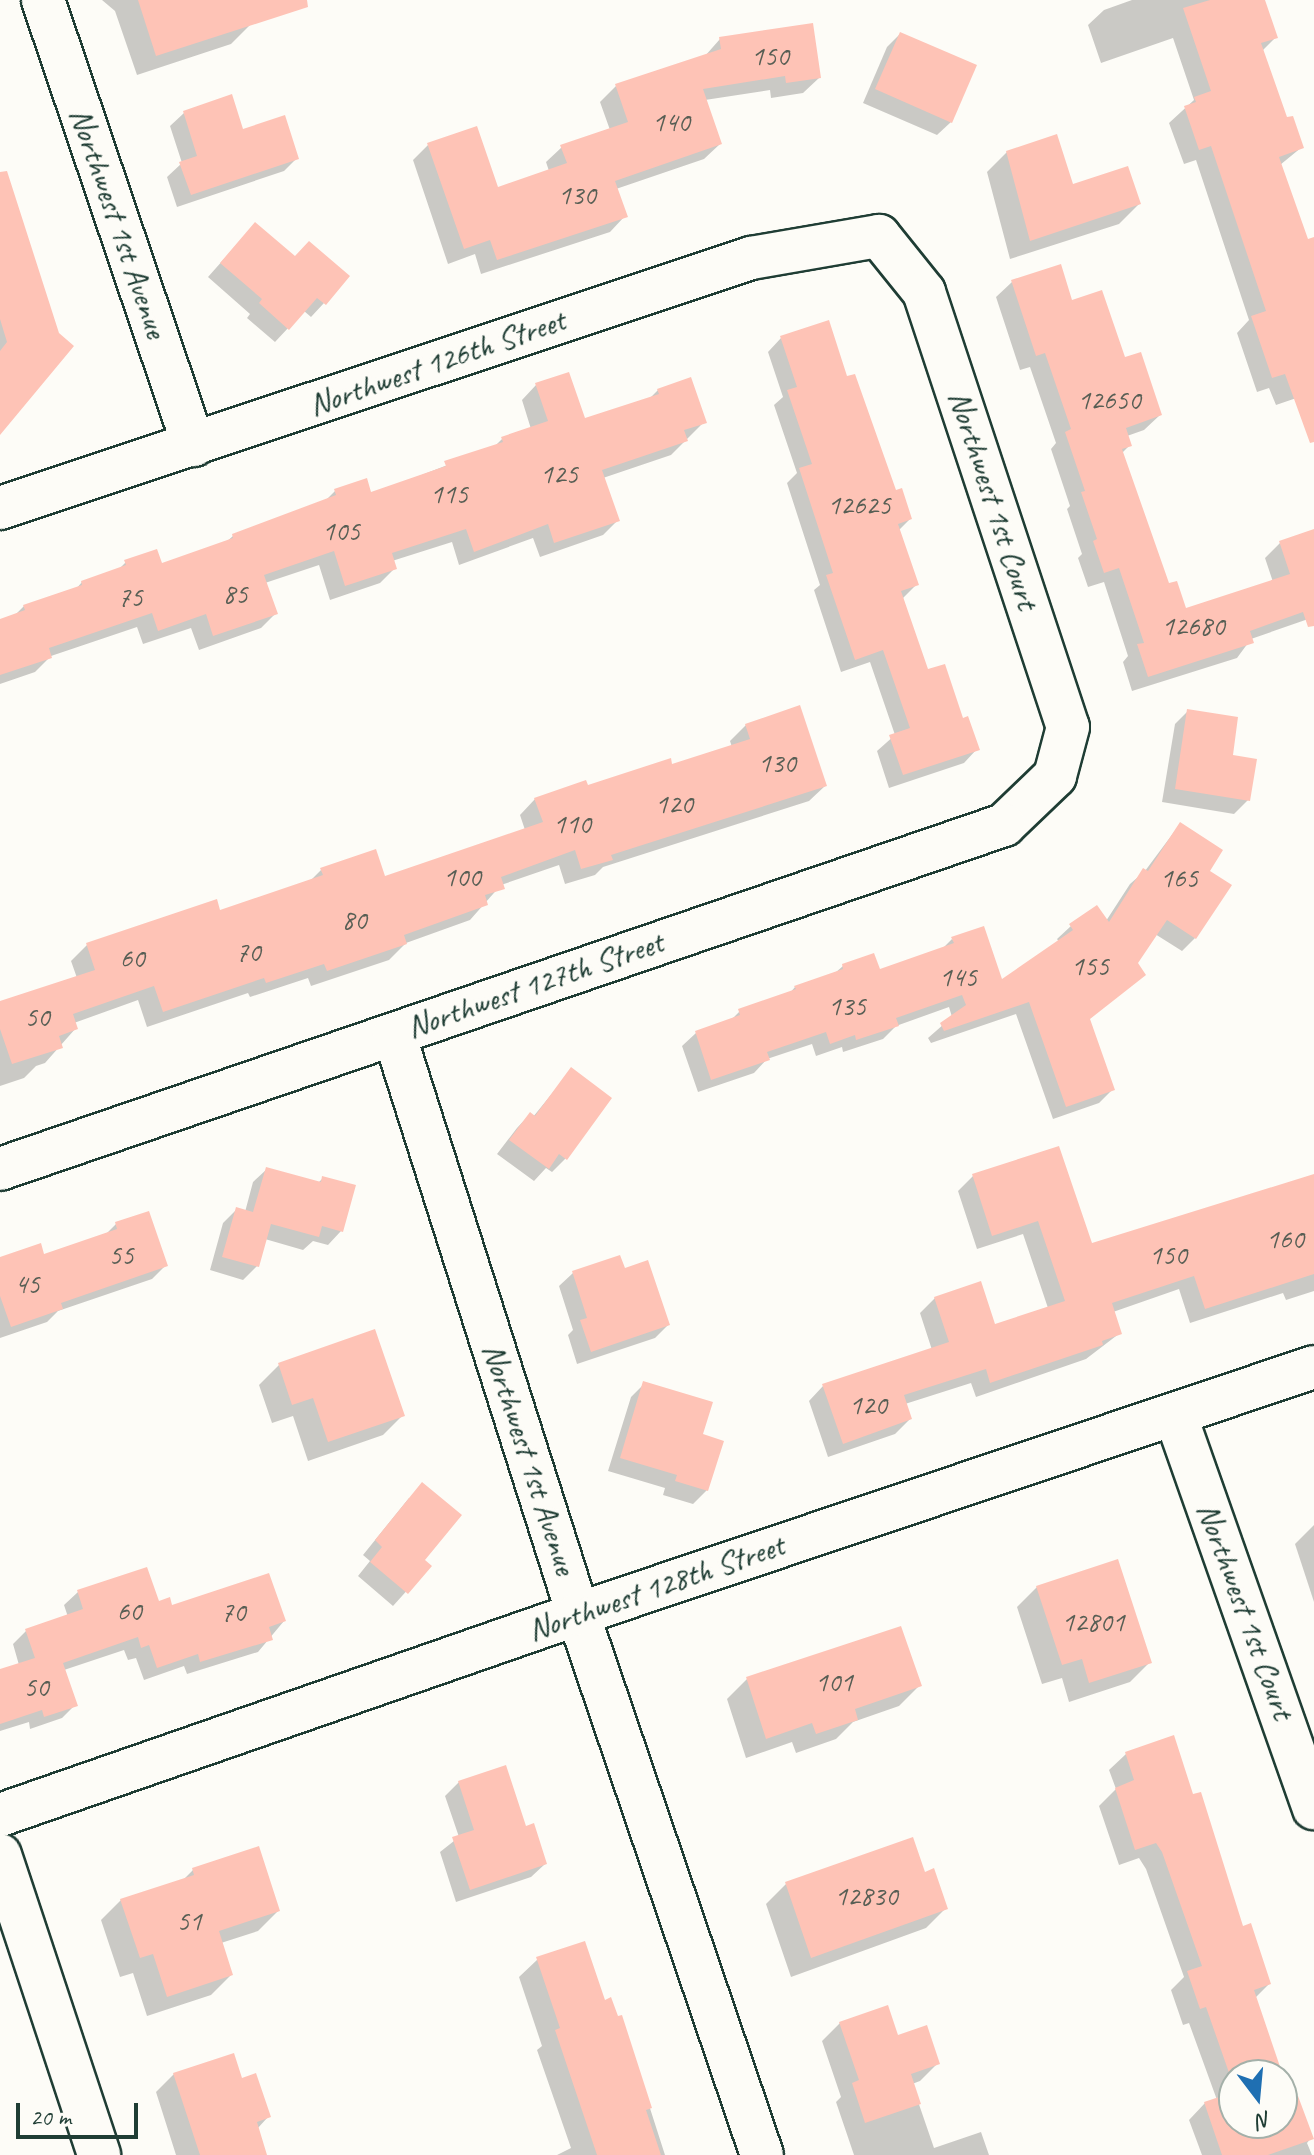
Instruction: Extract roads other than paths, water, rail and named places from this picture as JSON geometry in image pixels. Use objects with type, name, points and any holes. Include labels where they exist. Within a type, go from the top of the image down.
[{"type":"street","name":"Northwest 1st Avenue","points":[[43,0],[194,445]]},
{"type":"street","name":"Northwest 126th Street","points":[[0,508],[751,258],[879,236]]},
{"type":"street","name":"Northwest 1st Court","points":[[879,236],[924,292],[1068,727],[1055,776]]},
{"type":"street","name":"Northwest 127th Street","points":[[0,1169],[1004,825],[1055,776]]},
{"type":"street","name":"Northwest 1st Avenue","points":[[394,1034],[578,1614],[762,2155]]},
{"type":"street","name":"Northwest 128th Street","points":[[0,1815],[578,1614],[1314,1367]]},
{"type":"street","name":"Northwest 1st Court","points":[[1175,1414],[1314,1808]]},
{"type":"street","points":[[0,1855],[99,2155]]}]
